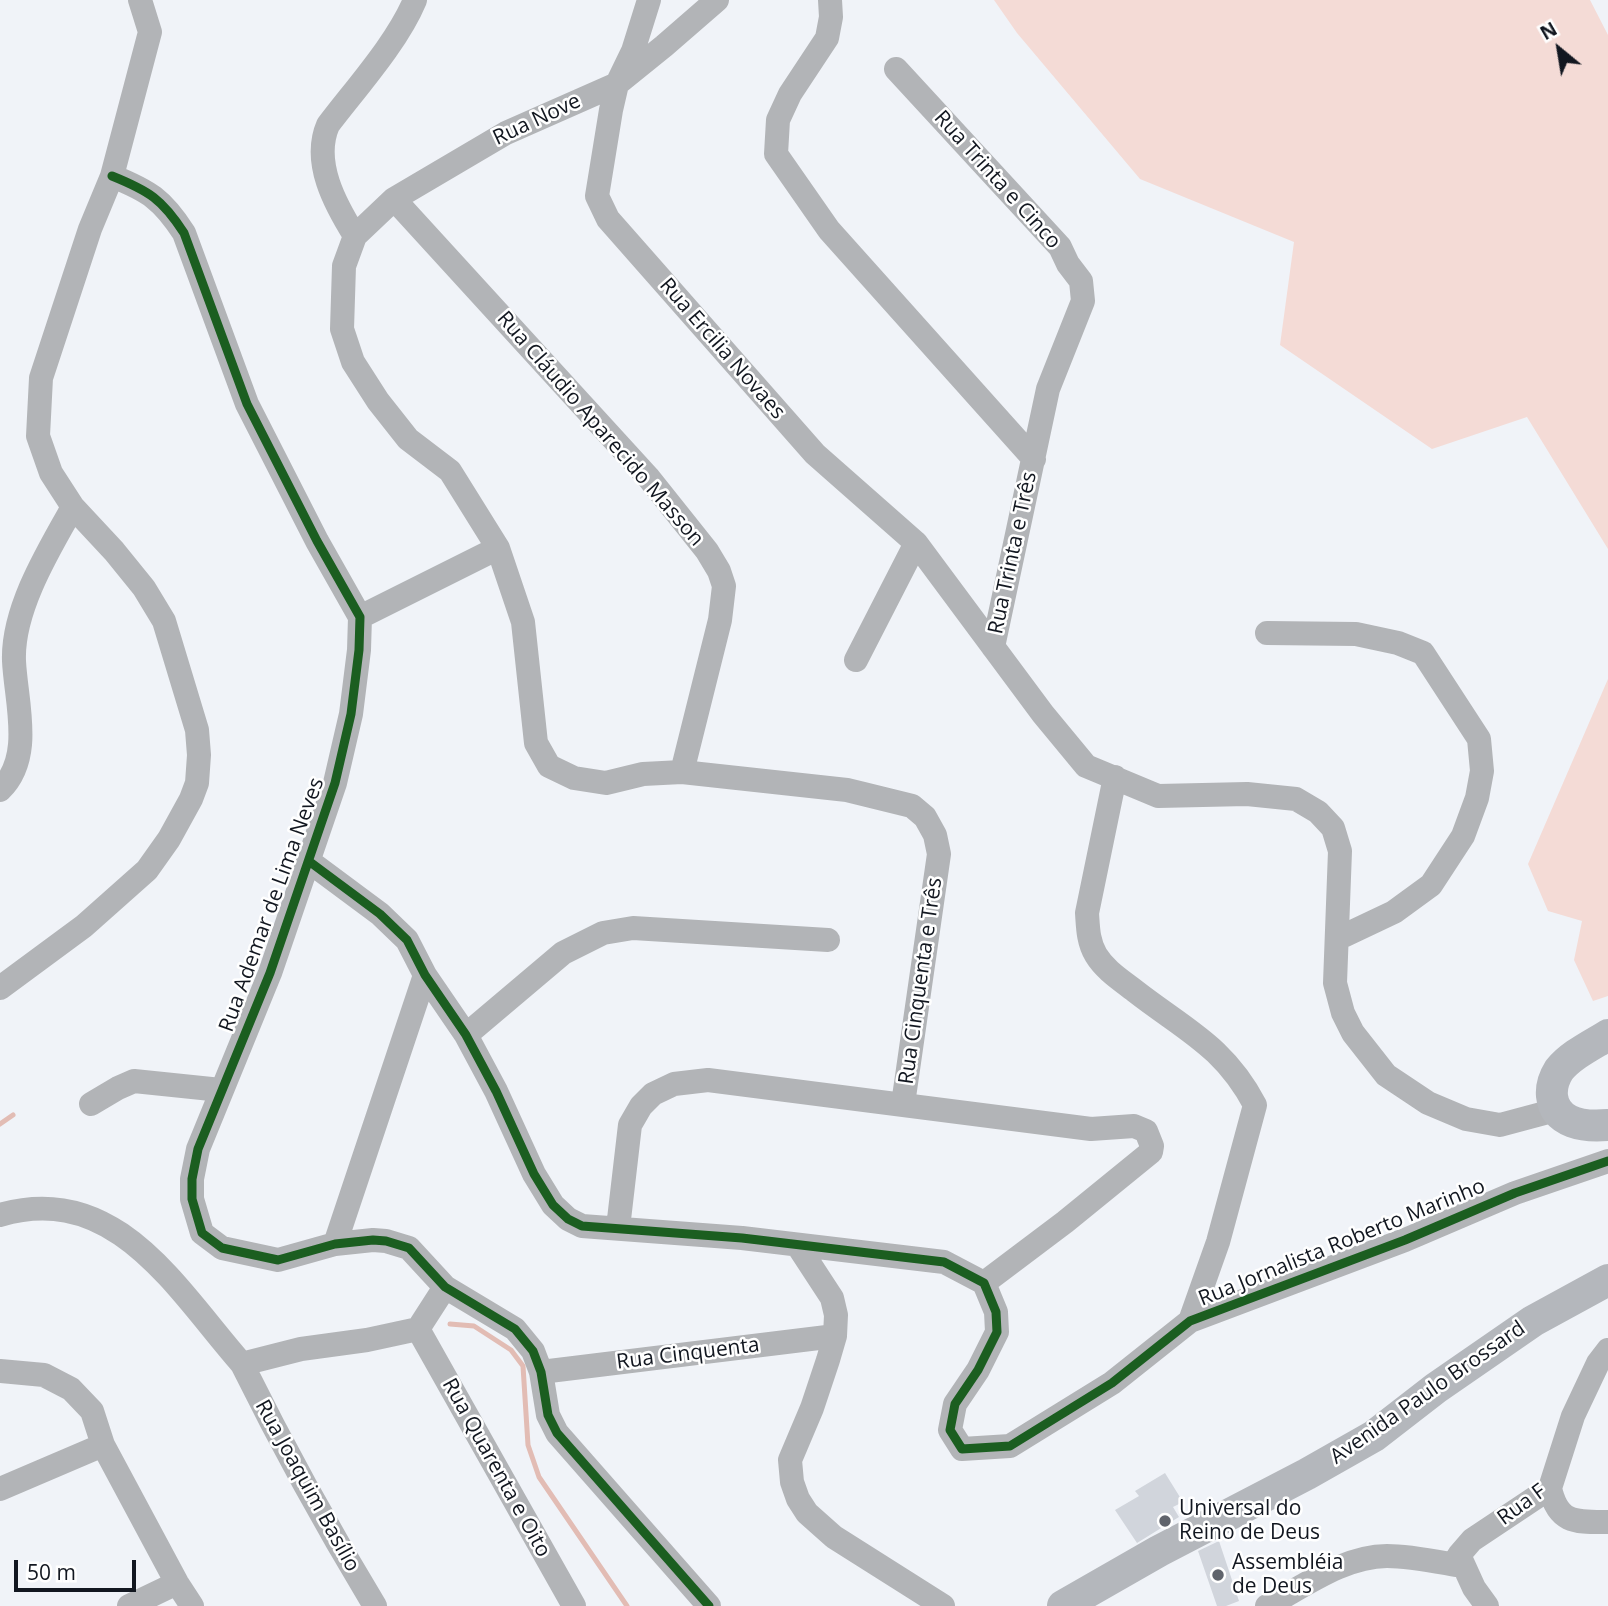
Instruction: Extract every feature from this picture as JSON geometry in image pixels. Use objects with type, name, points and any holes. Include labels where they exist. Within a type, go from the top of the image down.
[{"type":"main road","points":[[1608,1035],[1577,1055],[1560,1070],[1552,1086],[1556,1110],[1569,1121],[1589,1126],[1608,1125]]},
{"type":"main road","name":"Avenida Paulo Brossard","points":[[1063,1606],[1159,1551],[1374,1436],[1436,1388],[1533,1321],[1608,1280]]},
{"type":"street","points":[[0,988],[83,926],[147,870],[169,839],[197,783],[197,730],[164,621],[144,588],[73,507],[51,472],[38,436],[41,378],[90,229],[112,176],[150,32],[141,0]]},
{"type":"street","points":[[415,0],[374,64],[328,125],[321,147],[336,204],[355,236],[344,266],[342,297],[342,329],[353,362],[408,439],[450,471],[498,548],[523,622],[536,743],[549,766],[574,778],[606,783],[643,774],[682,772]]},
{"type":"street","name":"Rua Ercilia Novaes","points":[[649,0],[633,51],[617,84],[597,196],[608,219],[815,454],[916,542],[993,647],[1086,766],[1158,796],[1247,794],[1296,799],[1318,812],[1333,828],[1340,850],[1335,983],[1343,1013],[1353,1033],[1387,1075],[1428,1103],[1466,1119],[1500,1125],[1556,1110]]},
{"type":"street","name":"Rua Nove","points":[[355,236],[394,199],[506,133],[617,84],[717,0]]},
{"type":"street","points":[[830,0],[831,17],[827,38],[790,94],[778,120],[776,154],[830,230],[1034,458]]},
{"type":"street","name":"Rua Trinta e Cinco","points":[[897,69],[1060,247],[1068,264],[1081,281],[1083,300],[1048,389],[1034,458]]},
{"type":"street","points":[[112,176],[154,196],[169,210],[184,233],[247,404],[317,541],[360,617],[498,548]]},
{"type":"street","name":"Rua Cláudio Aparecido Masson","points":[[394,199],[648,477],[707,551],[719,571],[724,586],[720,620],[682,772]]},
{"type":"street","name":"Rua Trinta e Três","points":[[993,647],[1034,458]]},
{"type":"street","points":[[0,790],[17,765],[20,746],[14,658],[17,629],[24,604],[73,507]]},
{"type":"street","points":[[856,660],[916,542]]},
{"type":"street","name":"Rua Ademar de Lima Neves","points":[[360,617],[351,714],[335,783],[270,973],[204,1130],[192,1179],[192,1199],[202,1233],[222,1248],[278,1260],[335,1244],[373,1240],[410,1248],[445,1287],[514,1329],[533,1351],[541,1372],[548,1415],[557,1433],[709,1606]]},
{"type":"street","points":[[1267,632],[1356,634],[1398,643],[1423,653],[1479,739],[1482,771],[1477,798],[1463,836],[1432,885],[1394,912],[1338,939]]},
{"type":"street","name":"Rua Cinquenta e Três","points":[[618,1228],[630,1125],[640,1106],[653,1094],[674,1084],[708,1080],[904,1104],[939,854],[935,835],[925,817],[912,806],[846,790],[682,772]]},
{"type":"street","points":[[1115,777],[1087,913],[1094,952],[1104,967],[1157,1008],[1193,1031],[1218,1053],[1242,1080],[1255,1105],[1217,1242],[1191,1321]]},
{"type":"street","points":[[310,862],[354,893],[407,940],[425,975],[466,1035],[496,1091],[534,1174],[553,1205],[568,1219],[582,1226],[742,1238],[944,1262],[984,1283],[1151,1152],[1150,1138],[1141,1128],[1134,1126],[1091,1129],[904,1104]]},
{"type":"street","points":[[466,1035],[563,954],[603,933],[633,928],[828,940]]},
{"type":"street","points":[[335,1244],[425,975]]},
{"type":"street","points":[[91,1104],[134,1082],[221,1090]]},
{"type":"street","name":"Rua Jornalista Roberto Marinho","points":[[984,1283],[996,1312],[997,1332],[978,1370],[955,1404],[950,1430],[962,1449],[1010,1446],[1112,1383],[1191,1321],[1393,1245],[1515,1193],[1608,1161]]},
{"type":"street","name":"Rua Joaquim Basílio","points":[[0,1215],[39,1206],[63,1208],[120,1231],[164,1272],[242,1364],[330,1532],[375,1606]]},
{"type":"street","points":[[797,1246],[832,1298],[836,1315],[835,1336],[812,1408],[790,1460],[792,1482],[798,1499],[807,1513],[834,1537],[943,1606]]},
{"type":"street","points":[[242,1364],[301,1349],[367,1340],[418,1329],[445,1287]]},
{"type":"street","name":"Rua Quarenta e Oito","points":[[418,1329],[574,1606]]},
{"type":"street","name":"Rua Cinquenta","points":[[541,1372],[835,1336]]},
{"type":"street","name":"Rua F","points":[[1462,1566],[1459,1555],[1472,1540],[1550,1488],[1573,1416],[1598,1363],[1608,1350]]},
{"type":"street","points":[[0,1371],[44,1375],[71,1389],[92,1411],[103,1445],[192,1606]]},
{"type":"street","points":[[0,1489],[103,1445]]},
{"type":"street","points":[[1550,1488],[1554,1505],[1563,1516],[1577,1522],[1608,1522]]},
{"type":"street","points":[[1267,1606],[1344,1565],[1366,1558],[1387,1556],[1462,1566],[1487,1606]]},
{"type":"street","points":[[129,1606],[177,1583]]},
{"type":"shaded area","points":[[994,0],[1590,0],[1608,35],[1608,549],[1527,417],[1432,449],[1280,345],[1294,242],[1140,179],[1017,33]]},
{"type":"shaded area","points":[[1608,679],[1608,996],[1593,1001],[1574,960],[1582,921],[1548,911],[1528,864]]},
{"type":"building","points":[[1165,1473],[1183,1502],[1173,1507],[1179,1517],[1137,1543],[1115,1510],[1139,1496],[1135,1491]]},
{"type":"building","name":"Assembléia de Deus","points":[[1219,1541],[1239,1601],[1226,1606],[1217,1606],[1198,1551]]},
{"type":"waterway","points":[[0,1124],[13,1115]]},
{"type":"waterway","points":[[450,1324],[474,1326],[511,1350],[523,1366],[528,1445],[539,1477],[627,1606]]},
{"type":"cycle path","points":[[112,176],[154,197],[184,233],[247,404],[317,541],[360,617],[351,714],[335,783],[270,973],[198,1149],[192,1179],[192,1199],[202,1233],[222,1248],[278,1260],[335,1244],[373,1240],[409,1248],[445,1287],[515,1329],[533,1351],[541,1372],[548,1415],[557,1433],[709,1606]]},
{"type":"cycle path","points":[[310,862],[380,914],[407,940],[425,975],[466,1035],[496,1091],[534,1174],[553,1205],[568,1219],[582,1226],[742,1238],[944,1262],[984,1283],[996,1312],[997,1332],[978,1370],[955,1404],[950,1430],[962,1449],[1010,1446],[1112,1383],[1190,1321],[1405,1240],[1515,1193],[1608,1161]]},
{"type":"place","name":"Universal do Reino de Deus","points":[[1165,1521]]},
{"type":"place","name":"Assembléia de Deus","points":[[1218,1575]]}]
